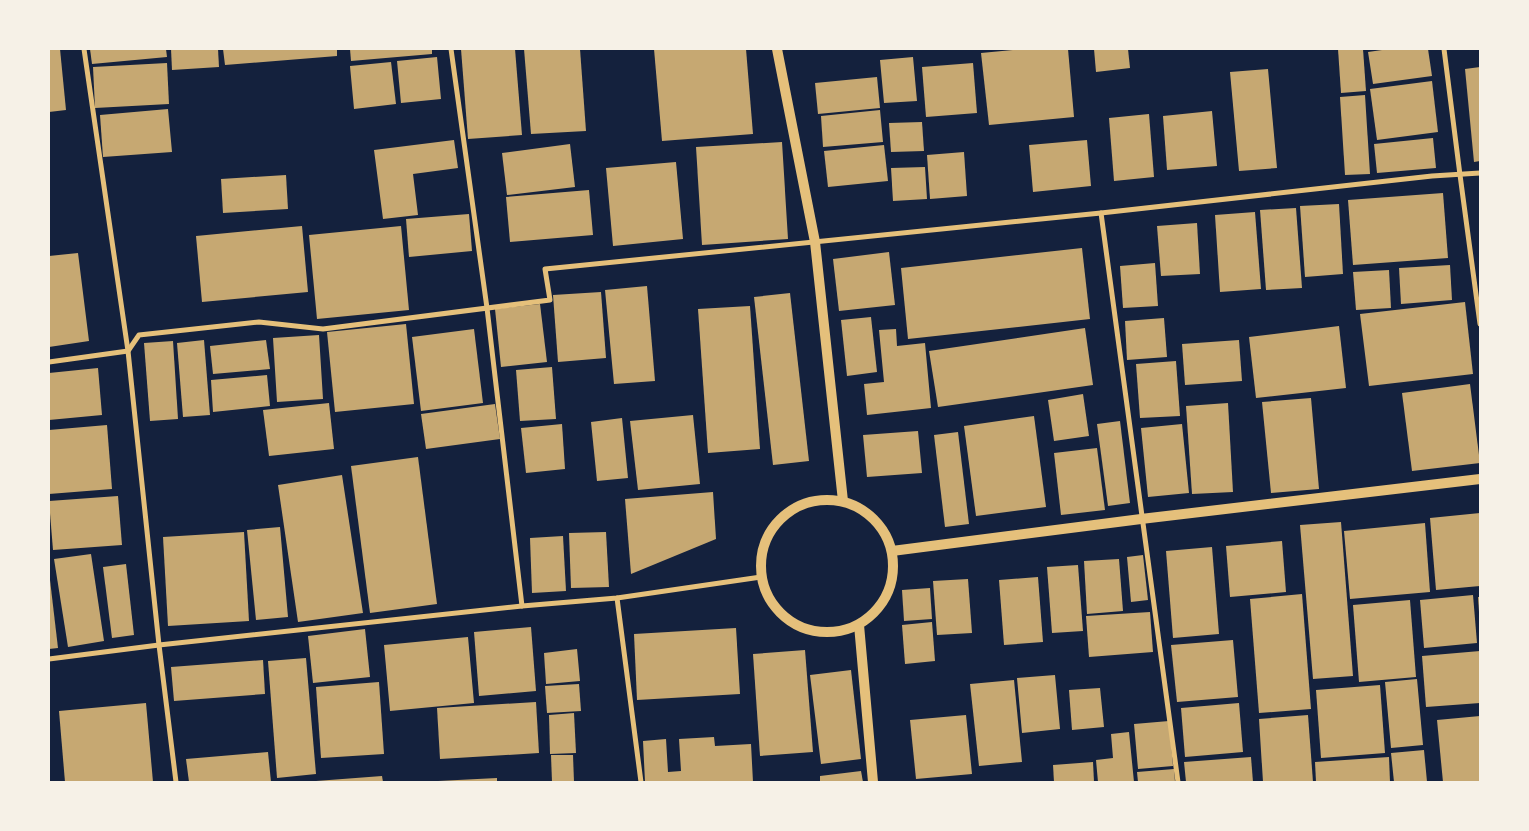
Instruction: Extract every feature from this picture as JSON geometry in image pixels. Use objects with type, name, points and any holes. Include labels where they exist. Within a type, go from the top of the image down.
[{"type":"main road","points":[[777,49],[815,242],[843,501]]},
{"type":"main road","points":[[892,551],[1141,518],[1480,478]]},
{"type":"main road","points":[[821,500],[843,501],[865,511],[882,529],[892,551],[894,573],[888,593],[876,612],[860,625],[835,633],[810,631],[787,620],[770,601],[761,577],[761,555],[768,534],[781,517],[800,505],[821,500]]},
{"type":"main road","points":[[860,625],[873,782]]},
{"type":"street","points":[[84,49],[128,351],[159,645],[176,782]]},
{"type":"street","points":[[451,49],[487,308],[522,606]]},
{"type":"street","points":[[1444,49],[1480,324]]},
{"type":"street","points":[[49,362],[128,351],[139,335],[259,322],[323,329],[550,300],[545,269],[1432,176],[1480,173]]},
{"type":"street","points":[[1101,212],[1178,782]]},
{"type":"street","points":[[49,659],[159,645],[522,606],[617,598],[761,577]]},
{"type":"street","points":[[617,598],[640,782]]},
{"type":"building","points":[[49,49],[60,49],[66,110],[49,112]]},
{"type":"building","points":[[90,49],[166,49],[167,57],[92,64]]},
{"type":"building","points":[[171,49],[218,49],[219,67],[172,70]]},
{"type":"building","points":[[223,49],[337,49],[337,56],[225,65]]},
{"type":"building","points":[[350,49],[432,49],[432,54],[351,61]]},
{"type":"building","points":[[461,49],[515,49],[522,135],[468,139]]},
{"type":"building","points":[[524,49],[580,49],[586,131],[531,134]]},
{"type":"building","points":[[654,49],[746,49],[753,134],[662,141]]},
{"type":"building","points":[[1022,49],[1068,49],[1074,117],[989,125],[981,53]]},
{"type":"building","points":[[1094,49],[1128,49],[1130,68],[1096,72]]},
{"type":"building","points":[[1338,49],[1363,49],[1366,91],[1341,93]]},
{"type":"building","points":[[1389,49],[1428,49],[1432,76],[1373,84],[1368,52]]},
{"type":"building","points":[[437,57],[441,99],[401,103],[397,61]]},
{"type":"building","points":[[913,57],[917,101],[884,103],[880,60]]},
{"type":"building","points":[[391,62],[396,104],[354,109],[350,66]]},
{"type":"building","points":[[167,63],[169,104],[95,108],[93,67]]},
{"type":"building","points":[[973,63],[977,113],[926,117],[922,67]]},
{"type":"building","points":[[1480,67],[1480,161],[1474,162],[1465,69]]},
{"type":"building","points":[[1268,69],[1277,168],[1239,171],[1230,72]]},
{"type":"building","points":[[877,77],[880,108],[818,114],[815,83]]},
{"type":"building","points":[[1432,81],[1438,132],[1377,140],[1370,89]]},
{"type":"building","points":[[1365,95],[1370,174],[1345,175],[1340,97]]},
{"type":"building","points":[[168,109],[172,152],[103,157],[100,115]]},
{"type":"building","points":[[880,110],[883,142],[823,147],[821,116]]},
{"type":"building","points":[[1212,111],[1217,166],[1167,170],[1163,116]]},
{"type":"building","points":[[1149,114],[1154,177],[1114,181],[1109,118]]},
{"type":"building","points":[[922,122],[924,151],[891,152],[889,123]]},
{"type":"building","points":[[1433,138],[1436,168],[1377,173],[1374,144]]},
{"type":"building","points":[[454,140],[458,168],[413,174],[418,215],[383,219],[374,150]]},
{"type":"building","points":[[1087,140],[1091,186],[1033,192],[1029,145]]},
{"type":"building","points":[[782,142],[788,239],[702,245],[696,147]]},
{"type":"building","points":[[570,144],[575,187],[507,195],[502,153]]},
{"type":"building","points":[[884,145],[888,181],[828,187],[824,151]]},
{"type":"building","points":[[964,152],[967,196],[930,199],[927,155]]},
{"type":"building","points":[[676,162],[683,239],[613,246],[606,168]]},
{"type":"building","points":[[925,167],[927,199],[893,201],[891,168]]},
{"type":"building","points":[[286,175],[288,209],[223,213],[221,179]]},
{"type":"building","points":[[589,190],[593,235],[510,242],[506,197]]},
{"type":"building","points":[[1443,193],[1448,258],[1353,265],[1348,200]]},
{"type":"building","points":[[1339,204],[1343,274],[1305,277],[1300,206]]},
{"type":"building","points":[[1296,208],[1302,288],[1266,290],[1260,210]]},
{"type":"building","points":[[1255,212],[1261,289],[1220,292],[1215,215]]},
{"type":"building","points":[[469,214],[472,251],[409,257],[406,219]]},
{"type":"building","points":[[1197,223],[1200,274],[1161,276],[1157,226]]},
{"type":"building","points":[[302,226],[308,292],[202,302],[196,236]]},
{"type":"building","points":[[401,226],[409,310],[317,319],[309,235]]},
{"type":"building","points":[[1082,248],[1090,319],[908,339],[901,268]]},
{"type":"building","points":[[889,252],[895,305],[839,311],[833,259]]},
{"type":"building","points":[[78,253],[89,341],[49,347],[49,256]]},
{"type":"building","points":[[1155,263],[1158,306],[1123,308],[1120,266]]},
{"type":"building","points":[[1450,265],[1452,300],[1401,304],[1399,268]]},
{"type":"building","points":[[1389,270],[1391,308],[1356,310],[1353,272]]},
{"type":"building","points":[[647,286],[655,381],[614,384],[605,290]]},
{"type":"building","points":[[601,292],[606,358],[558,362],[553,295]]},
{"type":"building","points":[[790,293],[809,461],[773,465],[754,297]]},
{"type":"building","points":[[1465,302],[1473,374],[1369,386],[1360,314]]},
{"type":"building","points":[[540,304],[547,362],[501,367],[495,309]]},
{"type":"building","points":[[750,306],[760,449],[708,453],[698,309]]},
{"type":"building","points":[[871,317],[877,372],[847,376],[841,320]]},
{"type":"building","points":[[1164,318],[1167,357],[1127,360],[1125,321]]},
{"type":"building","points":[[406,324],[414,404],[335,412],[327,332]]},
{"type":"building","points":[[1339,326],[1346,388],[1256,398],[1249,337]]},
{"type":"building","points":[[1085,328],[1093,385],[938,407],[929,351]]},
{"type":"building","points":[[474,329],[483,403],[421,411],[412,337]]},
{"type":"building","points":[[896,329],[897,346],[925,343],[931,408],[867,415],[864,384],[884,382],[879,330]]},
{"type":"building","points":[[319,335],[323,399],[277,402],[273,338]]},
{"type":"building","points":[[204,340],[210,415],[183,417],[177,343]]},
{"type":"building","points":[[266,340],[270,369],[213,374],[210,346]]},
{"type":"building","points":[[1239,340],[1242,381],[1185,385],[1182,344]]},
{"type":"building","points":[[173,341],[178,419],[150,421],[144,343]]},
{"type":"building","points":[[1176,361],[1180,416],[1140,418],[1136,364]]},
{"type":"building","points":[[552,367],[556,419],[520,421],[516,370]]},
{"type":"building","points":[[98,368],[102,415],[49,420],[49,373]]},
{"type":"building","points":[[267,375],[270,406],[213,412],[211,380]]},
{"type":"building","points":[[1470,384],[1480,463],[1412,471],[1402,393]]},
{"type":"building","points":[[1083,394],[1089,436],[1054,441],[1048,400]]},
{"type":"building","points":[[1311,398],[1319,489],[1271,493],[1262,402]]},
{"type":"building","points":[[329,403],[334,449],[269,456],[263,410]]},
{"type":"building","points":[[1228,403],[1233,492],[1192,494],[1186,406]]},
{"type":"building","points":[[495,404],[500,439],[426,449],[421,414]]},
{"type":"building","points":[[693,415],[700,484],[638,490],[630,421]]},
{"type":"building","points":[[1034,416],[1046,507],[976,516],[964,426]]},
{"type":"building","points":[[622,418],[628,478],[597,481],[591,422]]},
{"type":"building","points":[[1120,421],[1130,503],[1108,506],[1097,424]]},
{"type":"building","points":[[562,424],[565,469],[526,473],[521,428]]},
{"type":"building","points":[[1182,424],[1189,493],[1148,497],[1141,428]]},
{"type":"building","points":[[107,425],[112,489],[49,494],[49,430]]},
{"type":"building","points":[[918,431],[922,473],[867,477],[863,435]]},
{"type":"building","points":[[958,432],[969,524],[945,527],[934,435]]},
{"type":"building","points":[[1097,448],[1105,510],[1061,515],[1054,453]]},
{"type":"building","points":[[418,457],[437,604],[370,613],[351,466]]},
{"type":"building","points":[[342,475],[363,613],[298,622],[278,485]]},
{"type":"building","points":[[713,492],[716,539],[631,574],[625,499]]},
{"type":"building","points":[[118,496],[122,545],[53,550],[49,501]]},
{"type":"building","points":[[1480,513],[1480,586],[1436,590],[1430,518]]},
{"type":"building","points":[[1341,522],[1353,676],[1313,679],[1300,525]]},
{"type":"building","points":[[1425,523],[1430,592],[1350,599],[1344,531]]},
{"type":"building","points":[[280,527],[288,617],[256,620],[247,530]]},
{"type":"building","points":[[244,532],[249,621],[168,626],[163,537]]},
{"type":"building","points":[[606,532],[609,587],[571,588],[569,533]]},
{"type":"building","points":[[563,536],[566,591],[532,593],[530,538]]},
{"type":"building","points":[[1282,541],[1286,592],[1230,597],[1226,546]]},
{"type":"building","points":[[1212,547],[1219,634],[1173,638],[1166,551]]},
{"type":"building","points":[[91,554],[104,641],[68,647],[54,559]]},
{"type":"building","points":[[1143,555],[1148,600],[1131,602],[1127,557]]},
{"type":"building","points":[[1119,559],[1123,611],[1087,614],[1084,561]]},
{"type":"building","points":[[126,564],[134,635],[112,638],[103,567]]},
{"type":"building","points":[[1078,565],[1083,631],[1052,633],[1047,567]]},
{"type":"building","points":[[1038,577],[1043,642],[1004,645],[999,580]]},
{"type":"building","points":[[968,579],[972,633],[937,635],[933,581]]},
{"type":"building","points":[[49,580],[58,648],[49,649]]},
{"type":"building","points":[[930,588],[932,619],[904,621],[902,590]]},
{"type":"building","points":[[1302,594],[1311,709],[1259,713],[1250,599]]},
{"type":"building","points":[[1473,595],[1477,643],[1424,648],[1420,600]]},
{"type":"building","points":[[1478,597],[1480,597],[1480,612],[1479,612]]},
{"type":"building","points":[[1410,600],[1416,677],[1359,682],[1353,605]]},
{"type":"building","points":[[1150,612],[1153,652],[1089,657],[1086,616]]},
{"type":"building","points":[[932,622],[935,661],[905,664],[902,625]]},
{"type":"building","points":[[531,627],[536,691],[479,696],[474,632]]},
{"type":"building","points":[[736,628],[740,694],[637,700],[634,634]]},
{"type":"building","points":[[365,629],[370,677],[313,683],[308,636]]},
{"type":"building","points":[[468,637],[474,703],[390,711],[384,645]]},
{"type":"building","points":[[1233,640],[1238,697],[1177,702],[1171,645]]},
{"type":"building","points":[[577,649],[580,681],[546,684],[544,653]]},
{"type":"building","points":[[805,650],[813,752],[760,756],[753,654]]},
{"type":"building","points":[[1480,651],[1480,703],[1426,707],[1422,656]]},
{"type":"building","points":[[306,658],[316,774],[277,778],[268,661]]},
{"type":"building","points":[[263,660],[265,694],[174,701],[171,667]]},
{"type":"building","points":[[851,670],[861,759],[821,764],[810,675]]},
{"type":"building","points":[[1055,675],[1060,729],[1022,733],[1017,678]]},
{"type":"building","points":[[1417,679],[1423,745],[1391,748],[1385,682]]},
{"type":"building","points":[[1014,680],[1022,762],[979,766],[970,684]]},
{"type":"building","points":[[379,682],[384,754],[321,758],[316,687]]},
{"type":"building","points":[[579,684],[581,711],[547,713],[545,686]]},
{"type":"building","points":[[1380,685],[1385,753],[1321,758],[1316,690]]},
{"type":"building","points":[[1100,688],[1104,727],[1072,730],[1069,690]]},
{"type":"building","points":[[536,702],[539,753],[440,759],[437,708]]},
{"type":"building","points":[[146,703],[153,782],[65,782],[59,711]]},
{"type":"building","points":[[1239,703],[1243,752],[1185,757],[1181,708]]},
{"type":"building","points":[[574,713],[576,753],[550,754],[549,715]]},
{"type":"building","points":[[966,715],[972,774],[916,779],[910,720]]},
{"type":"building","points":[[1308,715],[1313,782],[1263,782],[1259,719]]},
{"type":"building","points":[[1480,716],[1480,782],[1443,782],[1437,720]]},
{"type":"building","points":[[1169,721],[1173,766],[1138,769],[1134,724]]},
{"type":"building","points":[[1129,732],[1134,782],[1098,782],[1096,760],[1113,758],[1111,734]]},
{"type":"building","points":[[714,737],[715,746],[751,744],[753,782],[645,782],[643,741],[666,739],[668,772],[681,771],[679,739]]},
{"type":"building","points":[[1424,750],[1427,782],[1394,782],[1391,753]]},
{"type":"building","points":[[268,752],[271,782],[189,782],[186,759]]},
{"type":"building","points":[[551,755],[573,755],[574,782],[552,782]]},
{"type":"building","points":[[1251,757],[1253,782],[1186,782],[1184,762]]},
{"type":"building","points":[[1389,757],[1390,782],[1316,782],[1315,762]]},
{"type":"building","points":[[1093,762],[1094,782],[1054,782],[1053,765]]},
{"type":"building","points":[[1174,769],[1175,782],[1138,782],[1137,772]]},
{"type":"building","points":[[861,771],[863,782],[820,782],[820,776]]},
{"type":"building","points":[[382,776],[383,782],[316,781]]},
{"type":"building","points":[[497,778],[497,782],[438,782],[438,781]]}]
